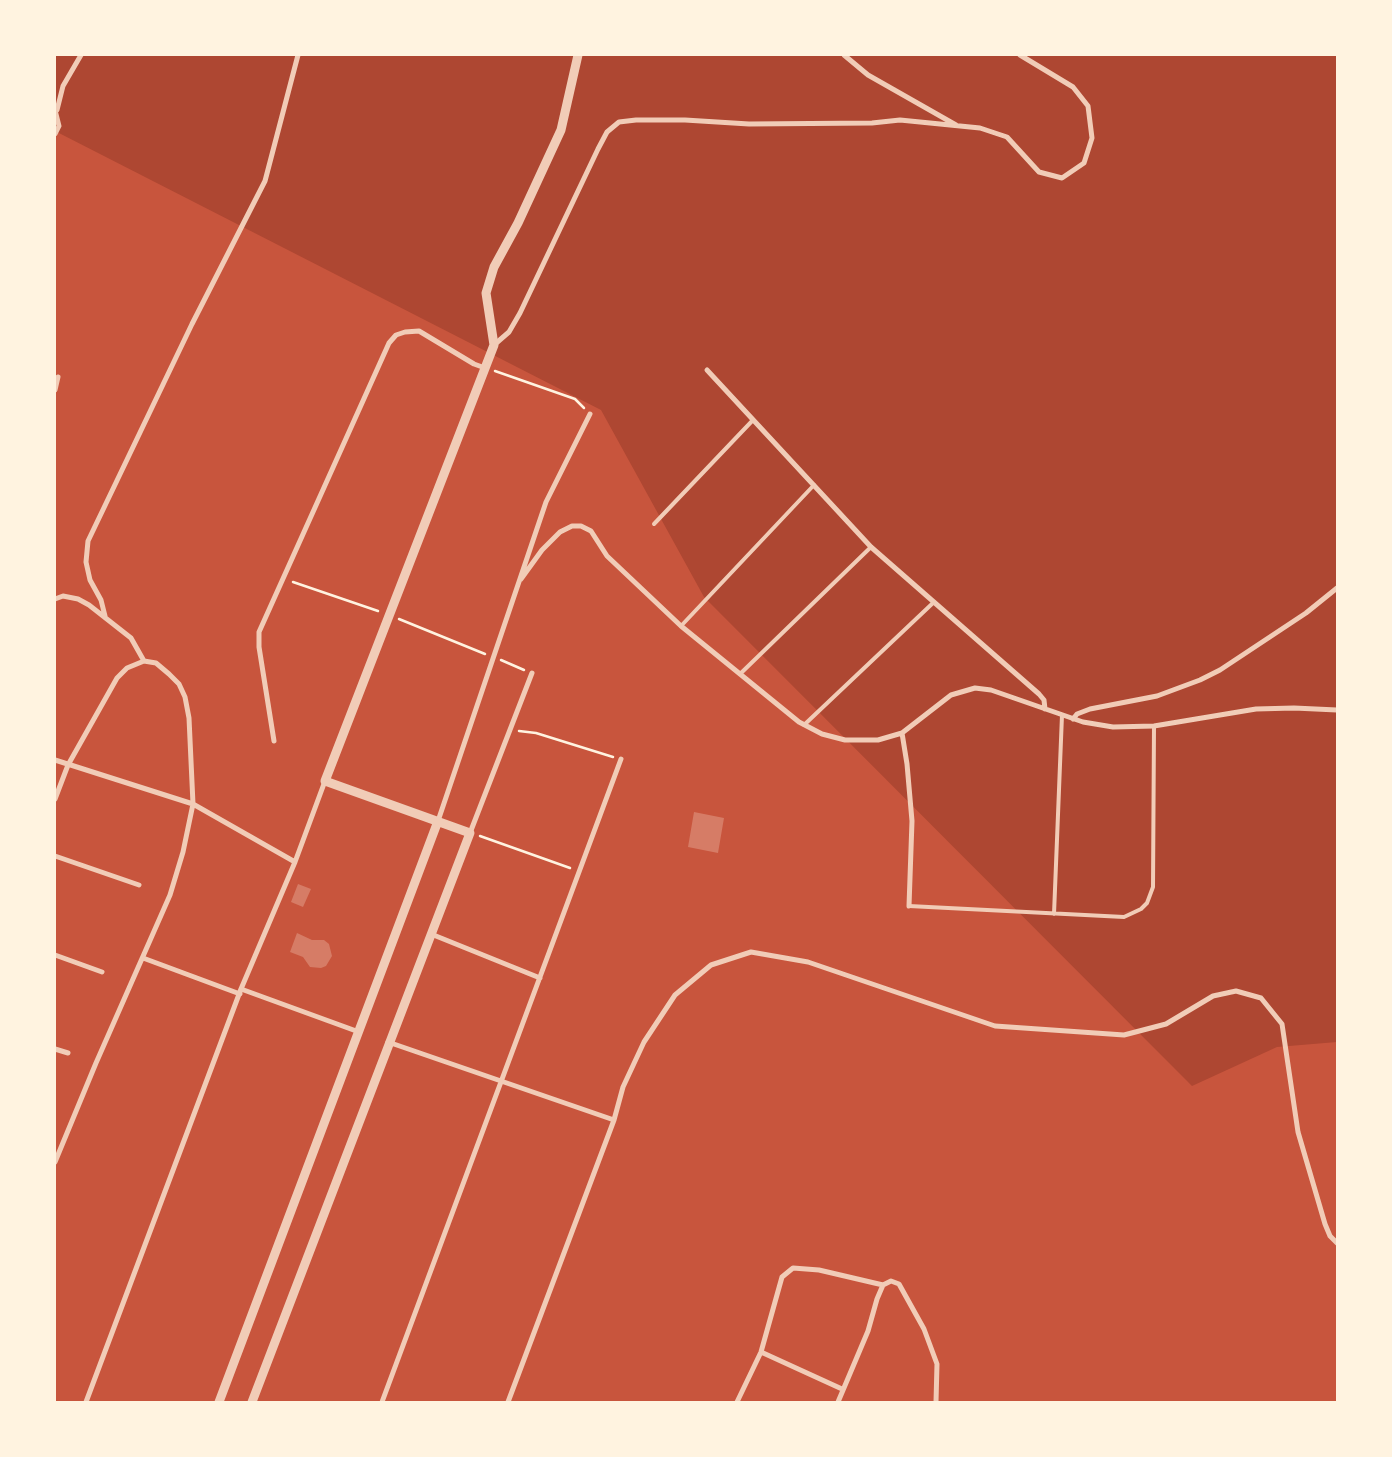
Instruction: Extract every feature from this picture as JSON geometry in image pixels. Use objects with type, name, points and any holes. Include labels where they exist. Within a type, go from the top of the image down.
[{"type":"street","points":[[55,134],[59,126],[56,110],[63,86],[80,55]]},
{"type":"street","points":[[105,616],[101,600],[90,580],[86,562],[88,541],[192,324],[265,181],[298,55]]},
{"type":"street","points":[[494,345],[486,292],[494,267],[518,223],[561,130],[578,55]]},
{"type":"street","points":[[844,55],[868,75],[958,126]]},
{"type":"street","points":[[86,1402],[241,991],[296,862],[325,781],[494,345],[509,332],[520,313],[607,132],[619,122],[636,120],[685,120],[749,124],[872,123],[900,120],[992,131],[1007,137],[1039,172],[1062,178],[1084,162],[1092,138],[1088,106],[1074,87],[1020,55]]},
{"type":"street","points":[[274,741],[259,647],[259,632],[389,343],[396,335],[419,331],[474,364],[485,368]]},
{"type":"street","points":[[707,370],[870,546],[1039,694],[1044,700],[1045,709]]},
{"type":"street","points":[[55,390],[58,377]]},
{"type":"street","points":[[219,1402],[438,821],[495,658],[546,502],[590,414]]},
{"type":"street","points":[[521,580],[538,555],[560,532],[572,526],[581,526],[591,531],[607,556],[681,626],[804,725],[822,734],[844,740],[878,740],[902,733],[951,696],[968,689],[991,690],[1073,719],[1113,727],[1154,726],[1256,709],[1337,710]]},
{"type":"street","points":[[1073,719],[1077,714],[1090,709],[1158,696],[1200,680],[1220,670],[1306,613],[1337,588]]},
{"type":"street","points":[[55,600],[63,596],[78,599],[105,616],[131,638],[144,661]]},
{"type":"street","points":[[55,799],[68,765],[118,678],[127,668],[144,661],[156,663],[179,684],[185,697],[190,718],[193,804],[183,852],[170,895],[56,1154],[55,1162]]},
{"type":"street","points":[[252,1402],[388,1042],[532,673]]},
{"type":"street","points":[[902,733],[912,821],[909,906]]},
{"type":"street","points":[[382,1402],[621,759]]},
{"type":"street","points":[[55,760],[193,804],[296,862]]},
{"type":"street","points":[[325,781],[470,833]]},
{"type":"street","points":[[55,856],[139,885]]},
{"type":"street","points":[[431,934],[540,978]]},
{"type":"street","points":[[508,1402],[614,1120],[623,1087],[644,1042],[676,995],[711,966],[751,952],[808,962],[995,1026],[1124,1035],[1166,1024],[1213,996],[1236,991],[1261,998],[1282,1024],[1298,1132],[1325,1224],[1330,1236],[1337,1242]]},
{"type":"street","points":[[55,954],[102,972]]},
{"type":"street","points":[[143,958],[359,1032]]},
{"type":"street","points":[[388,1042],[614,1120]]},
{"type":"street","points":[[55,1049],[68,1053]]},
{"type":"street","points":[[737,1402],[761,1352],[782,1276],[794,1268],[819,1270],[884,1285]]},
{"type":"street","points":[[838,1402],[884,1285],[891,1281],[899,1284],[924,1329],[937,1364],[936,1402]]},
{"type":"street","points":[[761,1352],[842,1389]]},
{"type":"lane","points":[[654,524],[753,420]]},
{"type":"lane","points":[[681,626],[814,485]]},
{"type":"lane","points":[[740,674],[870,546]]},
{"type":"lane","points":[[804,725],[934,602]]},
{"type":"lane","points":[[1054,914],[1062,715]]},
{"type":"lane","points":[[909,906],[1124,917],[1136,912],[1147,903],[1153,887],[1154,726]]},
{"type":"path","points":[[485,368],[575,399],[590,414]]},
{"type":"path","points":[[283,578],[389,615],[532,673]]},
{"type":"path","points":[[510,730],[536,733],[621,759]]},
{"type":"path","points":[[470,833],[580,872]]},
{"type":"shaded area","points":[[55,55],[1337,55],[1337,1042],[1277,1047],[1192,1086],[704,597],[601,410],[55,131]]},
{"type":"building","points":[[694,812],[724,818],[718,853],[688,847]]},
{"type":"building","points":[[298,884],[311,889],[303,907],[291,902]]},
{"type":"building","points":[[297,933],[312,940],[324,940],[329,944],[332,956],[326,966],[321,968],[310,967],[303,957],[290,952]]}]
